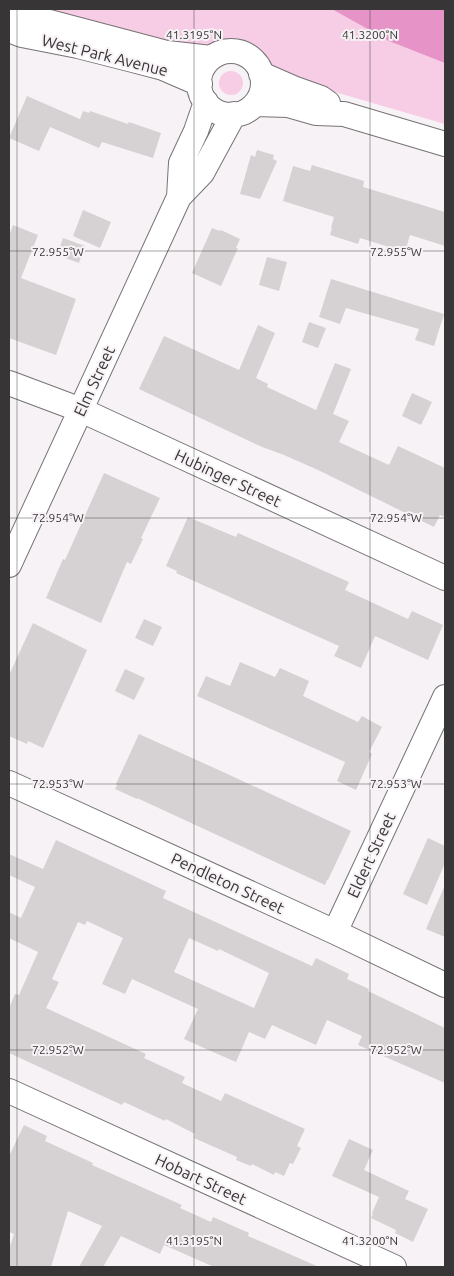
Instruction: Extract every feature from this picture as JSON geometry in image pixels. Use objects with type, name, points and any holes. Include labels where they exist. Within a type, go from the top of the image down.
[{"type":"street","name":"West Park Avenue","points":[[9,20],[25,18],[46,21],[167,53],[211,58]]},
{"type":"street","name":"West Park Avenue","points":[[9,30],[22,36],[78,46],[154,66],[203,93]]},
{"type":"street","points":[[244,109],[259,99],[262,92],[263,82],[258,66],[252,59],[242,53],[232,51],[221,53],[211,58],[202,68],[203,93],[210,107],[217,112],[225,114],[244,109],[288,105],[316,113],[344,114],[445,144]]},
{"type":"street","points":[[261,74],[321,98],[344,114]]},
{"type":"street","name":"Elm Street","points":[[179,197],[180,163],[196,131],[203,93]]},
{"type":"street","name":"Elm Street","points":[[9,565],[179,197],[202,173],[244,109]]},
{"type":"street","name":"Hubinger Street","points":[[9,383],[81,410],[445,578]]},
{"type":"street","name":"Eldert Street","points":[[336,932],[445,697]]},
{"type":"street","name":"Pendleton Street","points":[[9,783],[336,932],[445,985]]},
{"type":"street","name":"Hobart Street","points":[[9,1090],[394,1267]]},
{"type":"shaded area","points":[[34,9],[445,9],[445,124],[283,77],[264,62],[257,52],[242,44],[233,43],[188,48]]},
{"type":"shaded area","points":[[332,9],[445,9],[445,63],[389,41]]},
{"type":"shaded area","points":[[231,71],[236,72],[242,78],[242,88],[236,94],[231,95],[226,94],[220,88],[219,83],[220,78],[226,72]]},
{"type":"building","points":[[27,96],[80,119],[83,111],[89,113],[90,111],[161,133],[153,158],[102,142],[99,148],[50,127],[39,151],[9,138]]},
{"type":"building","points":[[257,150],[274,155],[273,159],[277,161],[260,199],[240,194],[251,155],[255,157]]},
{"type":"building","points":[[312,165],[364,181],[363,187],[445,212],[445,246],[410,235],[405,252],[360,238],[358,244],[330,235],[334,217],[283,201],[293,166],[310,171]]},
{"type":"building","points":[[83,210],[111,222],[100,248],[73,236]]},
{"type":"building","points":[[13,225],[38,235],[21,278],[76,299],[56,355],[9,338],[9,236]]},
{"type":"building","points":[[212,228],[240,239],[236,248],[238,248],[221,286],[192,273]]},
{"type":"building","points":[[63,238],[85,246],[79,263],[57,255]]},
{"type":"building","points":[[267,257],[287,262],[279,291],[259,285]]},
{"type":"building","points":[[331,279],[444,314],[434,346],[415,340],[419,329],[346,308],[340,324],[319,317]]},
{"type":"building","points":[[309,322],[326,328],[318,348],[302,342]]},
{"type":"building","points":[[258,325],[275,333],[256,378],[268,384],[267,387],[316,410],[335,363],[351,369],[333,414],[349,421],[339,442],[389,465],[398,446],[445,468],[445,517],[440,515],[434,527],[318,470],[262,447],[139,389],[164,336],[239,370]]},
{"type":"building","points":[[412,393],[432,402],[421,425],[402,416]]},
{"type":"building","points":[[104,473],[160,498],[131,564],[127,562],[101,623],[46,598]]},
{"type":"building","points":[[188,517],[236,537],[238,533],[349,582],[345,590],[408,619],[412,611],[443,625],[428,660],[375,636],[361,668],[334,656],[339,646],[176,573],[177,571],[166,566]]},
{"type":"building","points":[[144,619],[162,627],[153,646],[135,638]]},
{"type":"building","points":[[33,623],[87,650],[43,748],[28,741],[27,744],[9,736],[9,675]]},
{"type":"building","points":[[240,662],[275,677],[280,668],[309,681],[303,696],[358,722],[362,716],[382,727],[369,752],[372,754],[356,790],[337,781],[345,762],[197,696],[206,676],[230,686]]},
{"type":"building","points":[[125,669],[145,678],[134,700],[115,691]]},
{"type":"building","points":[[139,734],[351,831],[325,885],[115,789]]},
{"type":"building","points":[[428,838],[445,846],[445,863],[427,905],[403,894]]},
{"type":"building","points":[[56,840],[166,891],[163,898],[312,966],[316,958],[349,974],[347,979],[369,989],[368,991],[445,1028],[445,1083],[358,1045],[362,1036],[327,1020],[316,1045],[272,1025],[265,1039],[249,1032],[236,1062],[184,1039],[198,1009],[132,979],[125,994],[102,984],[123,938],[87,921],[85,925],[78,922],[52,979],[59,982],[46,1008],[146,1054],[144,1058],[185,1077],[182,1083],[221,1101],[225,1093],[305,1129],[297,1146],[301,1148],[293,1164],[290,1163],[284,1176],[275,1172],[274,1175],[252,1164],[251,1166],[236,1160],[237,1157],[194,1138],[195,1134],[166,1119],[165,1121],[124,1102],[122,1105],[9,1053],[9,1008],[15,994],[19,995],[38,952],[9,938],[9,912],[21,918],[35,887],[9,875],[9,854],[43,869]],"holes":[[[189,938],[218,951],[219,949],[269,973],[254,1008],[174,972]]]},
{"type":"building","points":[[445,885],[445,937],[426,929]]},
{"type":"building","points":[[24,1125],[47,1136],[45,1141],[93,1163],[92,1165],[182,1205],[180,1208],[211,1222],[213,1217],[249,1233],[248,1236],[319,1267],[214,1267],[164,1245],[160,1254],[121,1236],[103,1267],[79,1267],[102,1226],[68,1211],[51,1267],[9,1267],[9,1249],[14,1234],[9,1232],[9,1156]]},
{"type":"building","points":[[349,1139],[373,1150],[364,1170],[409,1191],[405,1199],[428,1209],[413,1242],[395,1233],[396,1230],[371,1218],[379,1197],[332,1176]]}]
